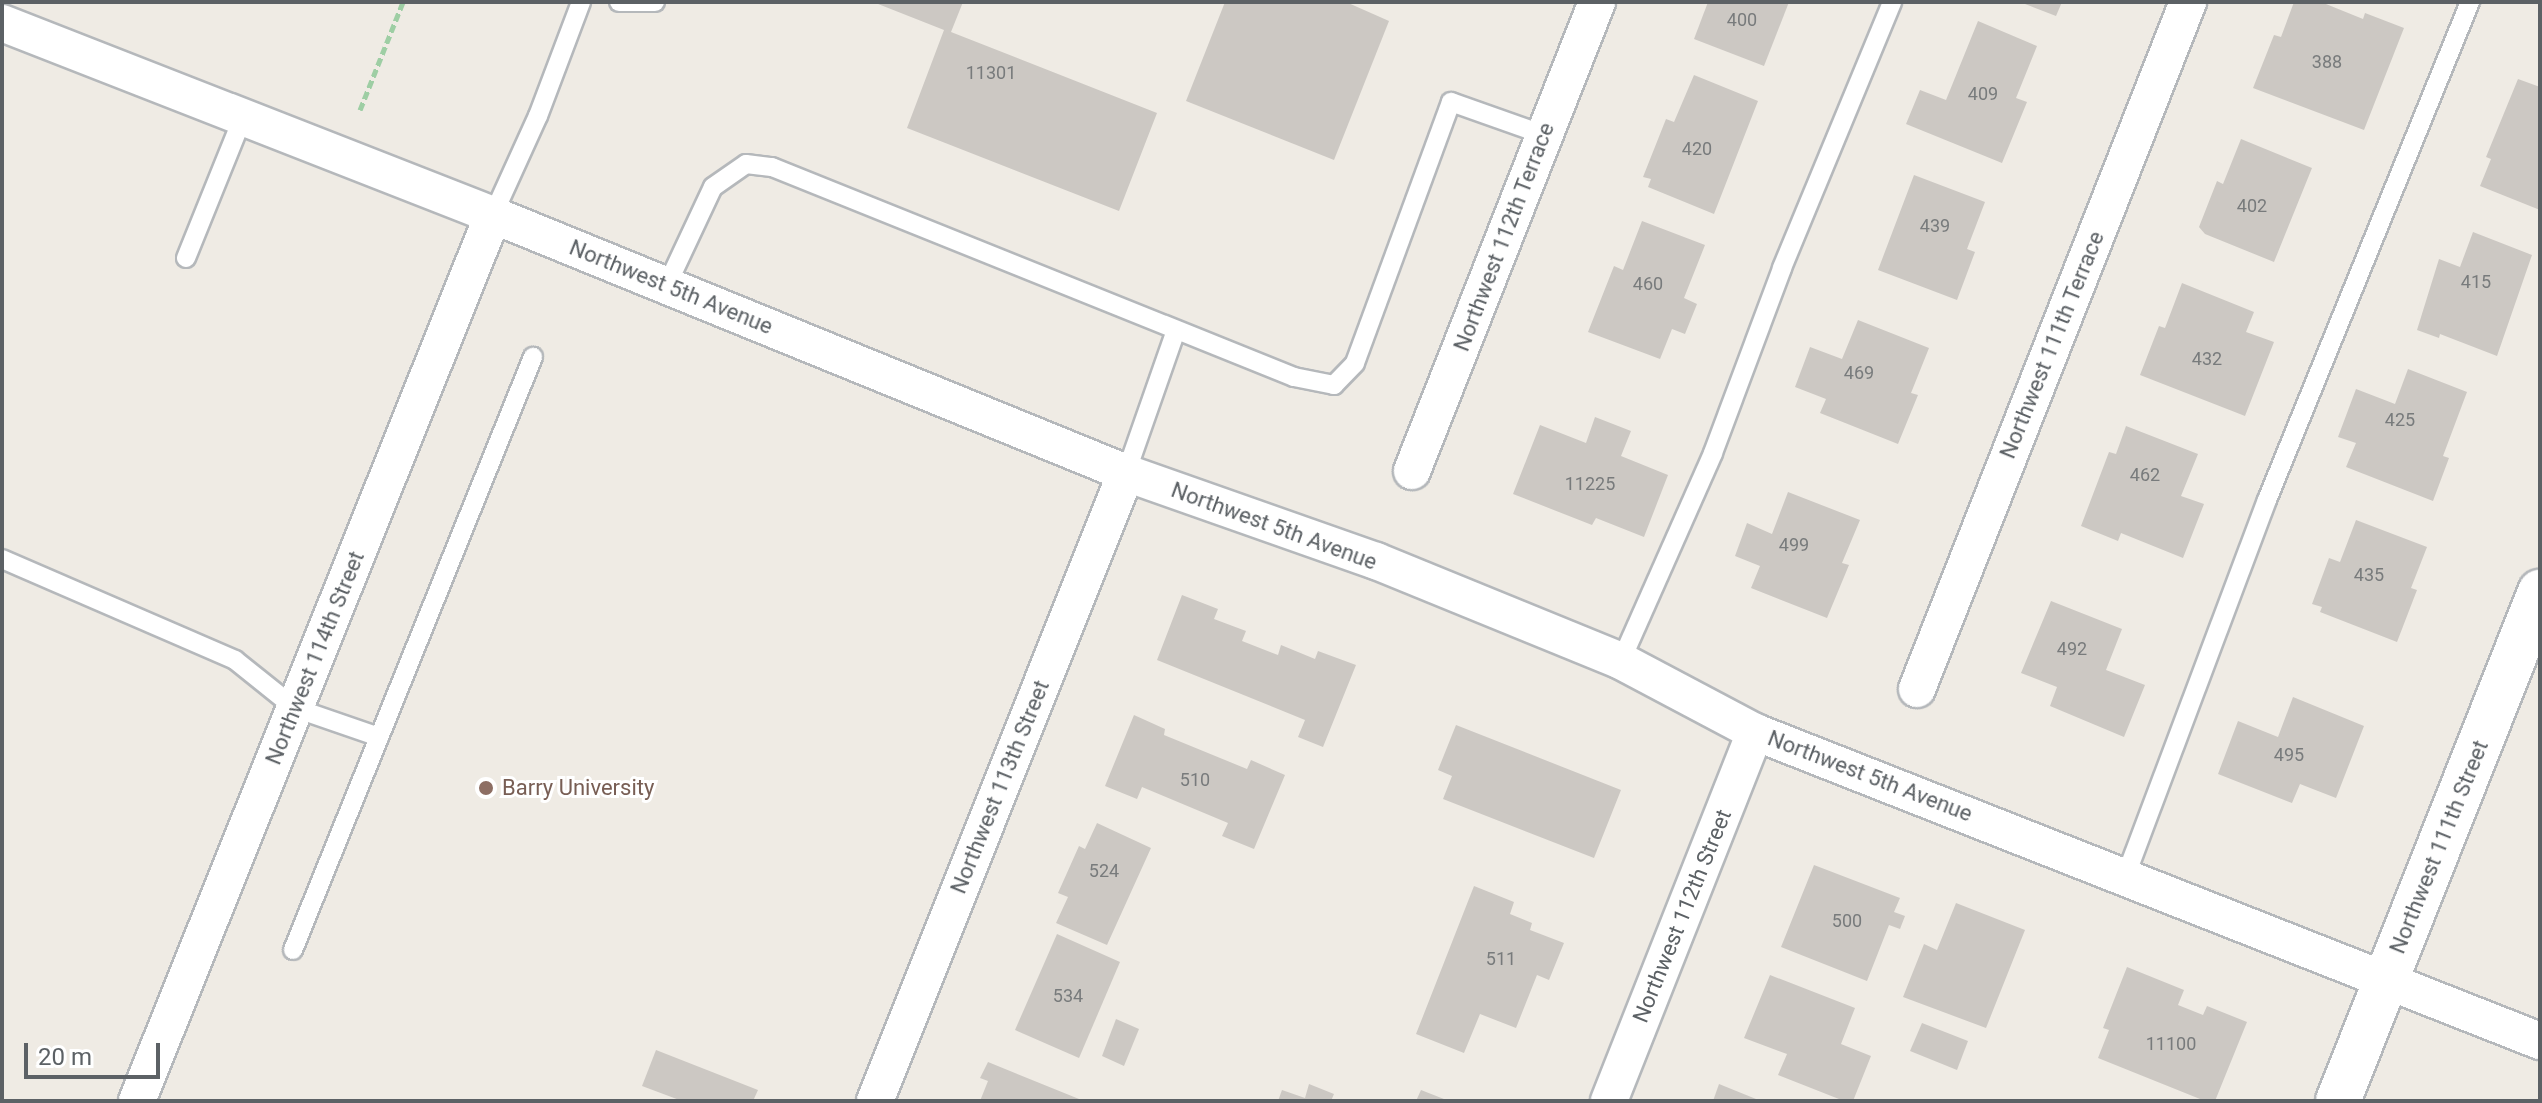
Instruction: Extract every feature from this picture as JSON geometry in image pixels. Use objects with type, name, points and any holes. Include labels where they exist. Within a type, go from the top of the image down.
[{"type":"street","name":"Northwest 112th Terrace","points":[[1412,471],[1597,2]]},
{"type":"street","name":"Northwest 111th Terrace","points":[[1917,689],[2188,2]]},
{"type":"street","name":"Northwest 5th Avenue","points":[[2,23],[493,215],[1126,473],[1376,561],[1621,661],[1755,732],[2126,875],[2540,1041]]},
{"type":"street","name":"Northwest 114th Street","points":[[137,1101],[493,215]]},
{"type":"street","name":"Northwest 113th Street","points":[[875,1101],[1126,473]]},
{"type":"street","name":"Northwest 111th Street","points":[[2338,1101],[2540,592]]},
{"type":"street","name":"Northwest 112th Street","points":[[1609,1101],[1755,732]]},
{"type":"lane","points":[[493,215],[538,116],[581,2]]},
{"type":"lane","points":[[619,2],[655,2]]},
{"type":"lane","points":[[1621,661],[1713,453],[1782,268],[1892,2]]},
{"type":"lane","points":[[2126,875],[2267,500],[2470,2]]},
{"type":"lane","points":[[667,285],[713,187],[746,164],[772,167],[1294,377],[1334,385],[1355,363],[1451,102],[1544,135]]},
{"type":"lane","points":[[186,258],[243,117]]},
{"type":"lane","points":[[1126,473],[1176,330]]},
{"type":"lane","points":[[293,950],[533,357]]},
{"type":"lane","points":[[2,559],[235,660],[295,708],[379,737]]},
{"type":"path","points":[[360,110],[403,2]]},
{"type":"building","points":[[873,2],[963,2],[951,32],[1157,113],[1119,211],[907,128],[944,30]]},
{"type":"building","points":[[1225,2],[1346,2],[1389,21],[1334,160],[1186,101]]},
{"type":"building","points":[[1708,2],[1789,2],[1764,66],[1694,39]]},
{"type":"building","points":[[2020,2],[2062,2],[2056,16]]},
{"type":"building","points":[[2294,2],[2321,2],[2363,19],[2365,13],[2404,28],[2364,130],[2253,88],[2274,35],[2281,37]]},
{"type":"building","points":[[1978,21],[2037,46],[2016,98],[2027,102],[2002,163],[1906,124],[1920,90],[1946,100]]},
{"type":"building","points":[[1694,75],[1758,101],[1714,214],[1648,187],[1651,179],[1643,177],[1666,119],[1674,122]]},
{"type":"building","points":[[2518,79],[2540,87],[2540,210],[2480,186],[2491,159],[2486,157]]},
{"type":"building","points":[[2241,139],[2312,168],[2274,262],[2205,234],[2199,227],[2217,181],[2223,184]]},
{"type":"building","points":[[1914,175],[1985,202],[1967,249],[1975,252],[1957,300],[1878,270]]},
{"type":"building","points":[[1642,221],[1705,245],[1684,298],[1697,304],[1685,334],[1672,329],[1660,359],[1588,332],[1614,266],[1623,270]]},
{"type":"building","points":[[2473,232],[2532,255],[2497,356],[2440,334],[2439,338],[2417,330],[2439,259],[2460,267]]},
{"type":"building","points":[[2182,283],[2254,312],[2246,332],[2274,342],[2245,416],[2140,375],[2159,326],[2165,328]]},
{"type":"building","points":[[1858,320],[1929,348],[1911,393],[1918,395],[1898,444],[1820,413],[1826,399],[1795,387],[1810,347],[1842,359]]},
{"type":"building","points":[[2408,369],[2467,392],[2443,456],[2449,458],[2433,501],[2346,467],[2356,443],[2338,437],[2356,389],[2395,404]]},
{"type":"building","points":[[1595,417],[1631,431],[1621,456],[1668,475],[1644,537],[1596,518],[1592,525],[1513,494],[1540,425],[1586,443]]},
{"type":"building","points":[[2126,426],[2198,454],[2181,496],[2204,504],[2183,558],[2121,533],[2118,541],[2081,526],[2109,452],[2116,454]]},
{"type":"building","points":[[1788,492],[1860,520],[1842,563],[1849,565],[1827,618],[1751,588],[1760,566],[1735,556],[1747,523],[1772,534]]},
{"type":"building","points":[[2356,520],[2427,547],[2411,588],[2417,590],[2397,642],[2320,612],[2322,607],[2312,604],[2329,558],[2340,562]]},
{"type":"building","points":[[1182,595],[1218,609],[1214,619],[1246,631],[1242,641],[1278,655],[1281,645],[1315,659],[1318,651],[1356,665],[1323,747],[1298,737],[1305,720],[1157,660]]},
{"type":"building","points":[[2051,601],[2122,629],[2106,670],[2145,685],[2124,737],[2050,706],[2057,687],[2021,673]]},
{"type":"building","points":[[2293,697],[2364,726],[2336,798],[2300,784],[2292,803],[2218,774],[2238,721],[2278,737]]},
{"type":"building","points":[[1134,715],[1165,729],[1164,735],[1247,769],[1251,760],[1285,775],[1254,849],[1222,836],[1228,823],[1142,787],[1137,799],[1105,786]]},
{"type":"building","points":[[1456,725],[1621,790],[1594,858],[1443,799],[1452,776],[1438,770]]},
{"type":"building","points":[[1097,823],[1151,848],[1107,945],[1056,923],[1068,897],[1058,893],[1079,846],[1085,849]]},
{"type":"building","points":[[1814,865],[1900,898],[1894,912],[1905,916],[1900,929],[1889,925],[1867,981],[1781,947]]},
{"type":"building","points":[[1474,886],[1514,902],[1510,914],[1532,923],[1530,930],[1564,943],[1549,980],[1537,975],[1516,1028],[1480,1014],[1464,1053],[1416,1034]]},
{"type":"building","points":[[1956,903],[2025,930],[1986,1028],[1903,997],[1924,944],[1937,950]]},
{"type":"building","points":[[1057,934],[1120,962],[1079,1058],[1015,1030]]},
{"type":"building","points":[[2127,967],[2184,990],[2178,1005],[2203,1015],[2207,1006],[2247,1022],[2215,1101],[2205,1101],[2098,1058],[2109,1030],[2103,1028]]},
{"type":"building","points":[[1770,975],[1855,1008],[1841,1044],[1871,1056],[1853,1101],[1844,1101],[1778,1075],[1787,1054],[1744,1038]]},
{"type":"building","points":[[1116,1019],[1139,1029],[1124,1066],[1102,1056]]},
{"type":"building","points":[[1922,1023],[1968,1041],[1957,1070],[1910,1051]]},
{"type":"building","points":[[656,1050],[758,1090],[753,1101],[682,1101],[642,1086]]},
{"type":"building","points":[[988,1062],[1084,1101],[980,1101],[988,1081],[980,1078]]},
{"type":"building","points":[[1309,1084],[1334,1094],[1331,1101],[1278,1101],[1282,1090],[1305,1098]]},
{"type":"building","points":[[1719,1084],[1761,1101],[1713,1101]]},
{"type":"building","points":[[1421,1090],[1449,1101],[1416,1101]]},
{"type":"place","name":"Barry University","points":[[486,788]]}]
